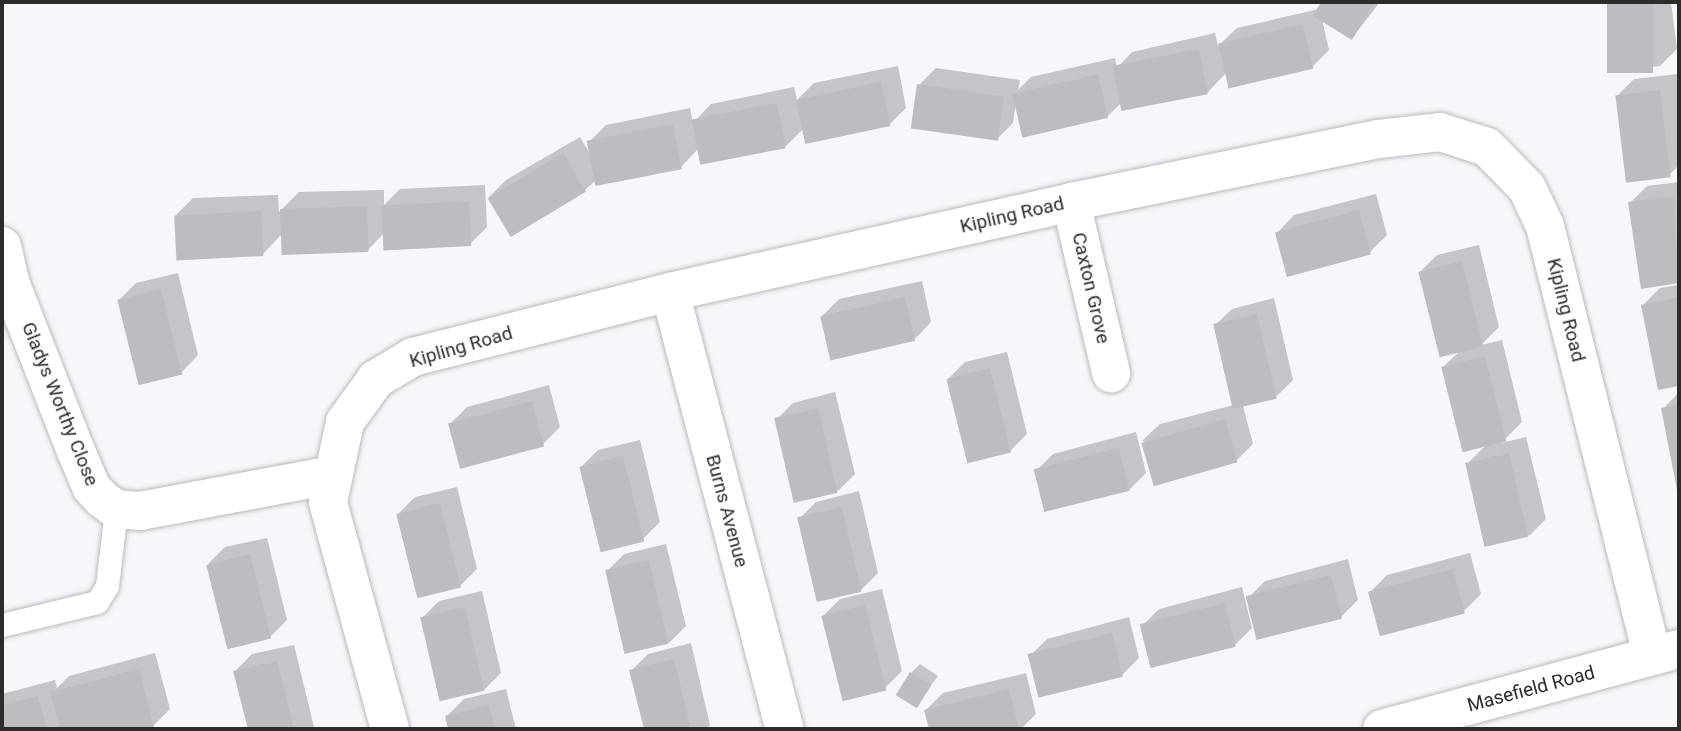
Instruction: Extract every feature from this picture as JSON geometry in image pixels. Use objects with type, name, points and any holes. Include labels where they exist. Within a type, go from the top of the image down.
[{"type":"street","name":"Kipling Road","points":[[390,729],[328,502],[345,422],[376,379],[413,357],[670,292],[1071,202],[1379,139],[1440,132],[1487,147],[1527,188],[1545,226],[1666,652]]},
{"type":"street","name":"Caxton Grove","points":[[1071,202],[1111,373]]},
{"type":"street","name":"Gladys Worthy Close","points":[[4,271],[91,487],[116,509]]},
{"type":"street","name":"Burns Avenue","points":[[670,292],[785,729]]},
{"type":"street","points":[[116,509],[140,511],[332,475]]},
{"type":"street","name":"Masefield Road","points":[[1382,729],[1666,652]]},
{"type":"lane","points":[[2,625],[97,602],[107,586],[116,509]]},
{"type":"building","points":[[1321,2],[1375,2],[1352,40],[1313,16]]},
{"type":"building","points":[[1607,2],[1653,2],[1653,73],[1607,73]]},
{"type":"building","points":[[1303,24],[1313,69],[1229,88],[1218,44]]},
{"type":"building","points":[[1199,49],[1208,94],[1121,111],[1113,66]]},
{"type":"building","points":[[1098,74],[1108,118],[1022,138],[1012,94]]},
{"type":"building","points":[[881,82],[890,126],[805,144],[796,100]]},
{"type":"building","points":[[917,84],[1004,96],[998,141],[911,129]]},
{"type":"building","points":[[1660,90],[1671,177],[1626,183],[1615,95]]},
{"type":"building","points":[[777,103],[786,148],[700,165],[692,120]]},
{"type":"building","points":[[673,124],[682,169],[595,186],[587,141]]},
{"type":"building","points":[[563,153],[586,192],[511,237],[488,198]]},
{"type":"building","points":[[1673,196],[1679,283],[1641,289],[1628,202]]},
{"type":"building","points":[[469,201],[471,246],[383,251],[381,206]]},
{"type":"building","points":[[367,206],[369,252],[282,255],[280,209]]},
{"type":"building","points":[[1359,210],[1371,254],[1287,277],[1275,233]]},
{"type":"building","points":[[261,211],[263,256],[176,260],[174,216]]},
{"type":"building","points":[[1462,261],[1483,346],[1440,357],[1418,272]]},
{"type":"building","points":[[161,289],[182,374],[139,385],[117,300]]},
{"type":"building","points":[[905,297],[915,341],[830,360],[820,317]]},
{"type":"building","points":[[1679,297],[1679,386],[1658,390],[1641,305]]},
{"type":"building","points":[[1257,314],[1277,399],[1233,409],[1213,324]]},
{"type":"building","points":[[1485,356],[1506,441],[1463,452],[1441,367]]},
{"type":"building","points":[[990,368],[1011,452],[967,463],[946,379]]},
{"type":"building","points":[[532,401],[544,446],[460,469],[448,424]]},
{"type":"building","points":[[1679,405],[1679,495],[1678,495],[1661,408]]},
{"type":"building","points":[[818,408],[838,493],[794,503],[774,418]]},
{"type":"building","points":[[1225,419],[1237,462],[1154,486],[1141,443]]},
{"type":"building","points":[[1119,448],[1130,491],[1044,512],[1034,469]]},
{"type":"building","points":[[1509,453],[1528,537],[1484,547],[1465,463]]},
{"type":"building","points":[[623,456],[644,541],[601,552],[579,467]]},
{"type":"building","points":[[440,503],[461,587],[417,598],[396,514]]},
{"type":"building","points":[[842,507],[862,592],[817,602],[797,517]]},
{"type":"building","points":[[250,554],[271,638],[227,649],[206,565]]},
{"type":"building","points":[[649,560],[668,644],[624,654],[605,570]]},
{"type":"building","points":[[1453,569],[1465,613],[1380,636],[1368,592]]},
{"type":"building","points":[[1331,575],[1342,619],[1257,640],[1246,596]]},
{"type":"building","points":[[1225,603],[1236,647],[1151,668],[1140,624]]},
{"type":"building","points":[[865,605],[886,690],[843,701],[821,616]]},
{"type":"building","points":[[465,607],[484,691],[440,701],[420,617]]},
{"type":"building","points":[[1112,633],[1123,677],[1038,698],[1028,654]]},
{"type":"building","points":[[674,659],[691,729],[644,729],[629,670]]},
{"type":"building","points":[[277,661],[294,729],[248,729],[233,671]]},
{"type":"building","points":[[139,669],[154,728],[60,729],[50,692]]},
{"type":"building","points":[[910,672],[931,685],[917,708],[896,695]]},
{"type":"building","points":[[1009,689],[1019,729],[929,729],[924,710]]},
{"type":"building","points":[[38,696],[47,729],[2,729],[2,705]]},
{"type":"building","points":[[489,705],[495,729],[448,729],[445,716]]}]
